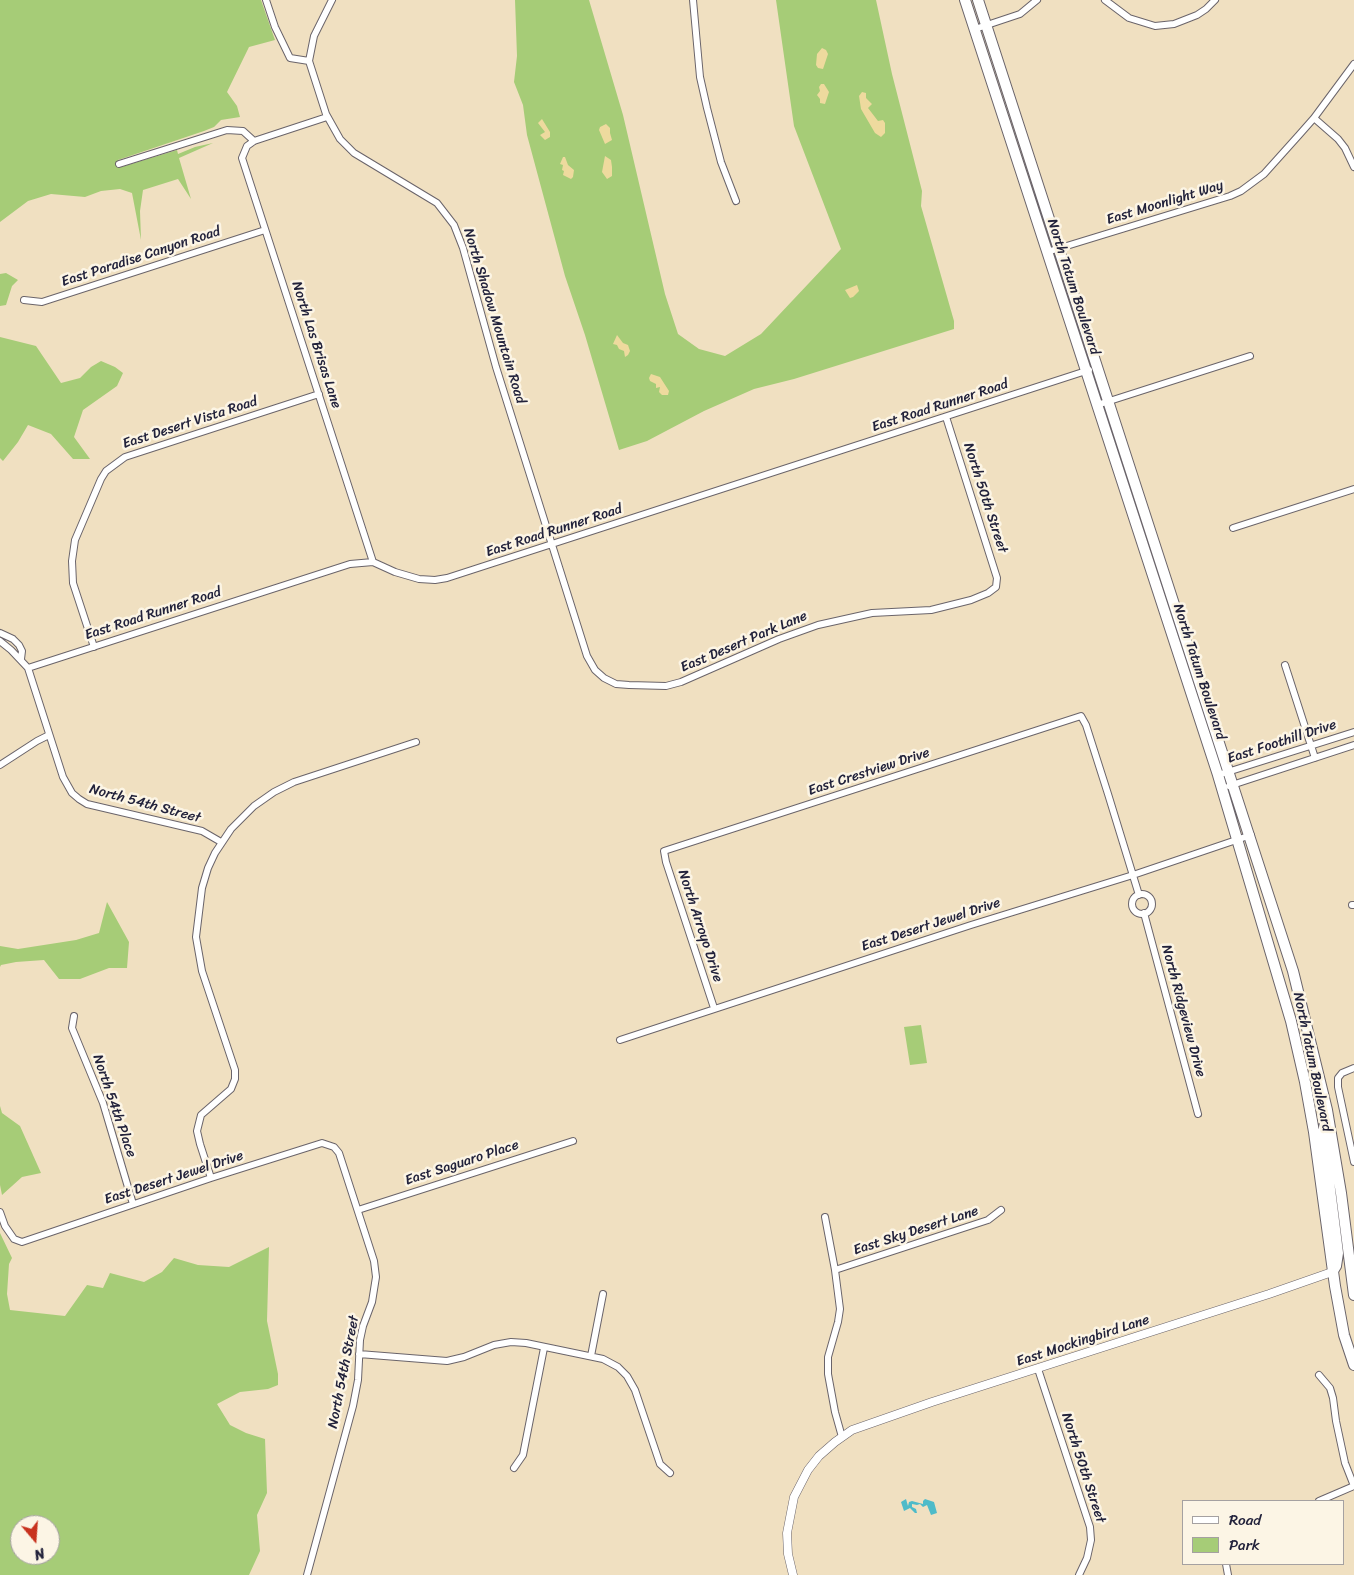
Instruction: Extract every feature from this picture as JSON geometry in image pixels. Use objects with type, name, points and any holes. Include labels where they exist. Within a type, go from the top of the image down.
[{"type":"main road","name":"North Tatum Boulevard","points":[[965,0],[1218,776],[1291,1021],[1305,1082],[1315,1140],[1332,1272],[1344,1335],[1354,1365]]},
{"type":"main road","name":"North Tatum Boulevard","points":[[978,0],[1251,835],[1293,971],[1327,1110],[1341,1194],[1354,1296]]},
{"type":"main road","points":[[1327,1110],[1323,1133],[1338,1253],[1336,1266],[1332,1272]]},
{"type":"street","points":[[266,0],[275,27],[290,58],[309,61]]},
{"type":"street","name":"North Shadow Mountain Road","points":[[332,0],[314,36],[309,61],[327,117],[340,139],[354,153],[437,203],[454,225],[463,248],[498,375],[590,663],[604,678],[616,684]]},
{"type":"street","points":[[693,0],[700,77],[721,162],[736,201]]},
{"type":"street","points":[[975,29],[1020,14],[1037,0]]},
{"type":"street","points":[[1105,0],[1129,18],[1155,26],[1174,24],[1197,15],[1215,0]]},
{"type":"street","name":"East Moonlight Way","points":[[1047,252],[1241,191],[1264,174],[1314,118],[1354,64]]},
{"type":"street","points":[[119,164],[227,130],[243,131],[254,141],[327,117]]},
{"type":"street","points":[[1314,118],[1338,139],[1345,148],[1354,167]]},
{"type":"street","name":"North Las Brisas Lane","points":[[254,141],[247,146],[242,158],[373,562]]},
{"type":"street","name":"East Paradise Canyon Road","points":[[24,300],[42,302],[265,230]]},
{"type":"street","points":[[1097,406],[1250,356]]},
{"type":"street","name":"East Road Runner Road","points":[[28,668],[350,564],[373,562],[409,577],[426,580],[447,578],[1097,367]]},
{"type":"street","name":"East Desert Vista Road","points":[[94,647],[74,583],[72,561],[75,540],[101,478],[106,471],[125,457],[319,394]]},
{"type":"street","name":"North 50th Street","points":[[946,417],[997,578],[996,586]]},
{"type":"street","points":[[1233,528],[1354,489]]},
{"type":"street","name":"East Desert Park Lane","points":[[616,684],[649,687],[666,686],[681,682],[779,638],[818,625],[872,613],[932,610],[971,600],[988,593],[996,586]]},
{"type":"street","points":[[0,633],[13,639],[19,645],[22,651],[21,659]]},
{"type":"street","points":[[0,641],[21,659],[28,668]]},
{"type":"street","points":[[1285,664],[1314,758]]},
{"type":"street","name":"North 54th Street","points":[[28,668],[63,777],[72,793],[87,804],[202,831],[221,842]]},
{"type":"street","name":"East Crestview Drive","points":[[664,851],[1081,716]]},
{"type":"street","name":"North Ridgeview Drive","points":[[1081,716],[1086,726],[1139,895]]},
{"type":"street","name":"East Foothill Drive","points":[[1218,776],[1354,732]]},
{"type":"street","points":[[0,766],[49,735]]},
{"type":"street","points":[[211,1178],[197,1131],[201,1115],[231,1089],[235,1079],[234,1070],[202,971],[196,937],[202,888],[208,868],[221,842],[231,829],[254,806],[274,792],[302,779],[416,742]]},
{"type":"street","name":"East Foothill Drive","points":[[1222,789],[1354,745]]},
{"type":"street","name":"East Desert Jewel Drive","points":[[620,1040],[971,925],[1133,875],[1251,835]]},
{"type":"street","name":"North Arroyo Drive","points":[[664,851],[714,1008]]},
{"type":"street","name":"North Ridgeview Drive","points":[[1139,895],[1145,895],[1150,900],[1151,906],[1144,914],[1138,914],[1132,907],[1132,901],[1139,895]]},
{"type":"street","name":"North Ridgeview Drive","points":[[1144,914],[1198,1114]]},
{"type":"street","name":"North 54th Place","points":[[74,1016],[72,1028],[102,1103],[133,1204]]},
{"type":"street","points":[[1354,1068],[1342,1073],[1338,1078],[1338,1087],[1354,1162]]},
{"type":"street","name":"East Saguaro Place","points":[[358,1210],[573,1141]]},
{"type":"street","name":"East Desert Jewel Drive","points":[[0,1212],[5,1226],[14,1239],[22,1242],[211,1178],[322,1143],[334,1147]]},
{"type":"street","name":"North 54th Street","points":[[307,1575],[353,1406],[358,1380],[363,1326],[372,1302],[376,1277],[374,1261],[358,1210],[339,1153],[334,1147]]},
{"type":"street","name":"East Sky Desert Lane","points":[[836,1270],[988,1220],[1001,1210]]},
{"type":"street","points":[[825,1217],[836,1270],[840,1309],[828,1357],[828,1374],[842,1437]]},
{"type":"street","name":"East Mockingbird Lane","points":[[793,1575],[786,1533],[794,1497],[808,1470],[820,1456],[842,1437],[865,1425],[1332,1272]]},
{"type":"street","points":[[591,1356],[603,1294]]},
{"type":"street","points":[[359,1354],[447,1361],[511,1342],[526,1343],[603,1359],[618,1367],[627,1376],[635,1390],[660,1464],[670,1472]]},
{"type":"street","points":[[514,1468],[523,1455],[544,1348]]},
{"type":"street","name":"North 50th Street","points":[[1038,1369],[1090,1527],[1092,1540],[1088,1558],[1080,1575]]},
{"type":"street","points":[[1319,1375],[1330,1388],[1345,1463],[1354,1486],[1321,1500]]},
{"type":"green space","points":[[0,0],[261,0],[275,40],[249,47],[227,92],[237,106],[240,117],[221,120],[214,127],[204,131],[118,160],[121,167],[177,150],[178,154],[195,147],[213,143],[179,158],[191,199],[178,179],[143,190],[140,211],[141,240],[132,193],[120,189],[101,191],[85,197],[51,194],[28,201],[0,222]]},
{"type":"green space","points":[[515,0],[589,0],[623,115],[665,294],[678,334],[699,349],[725,356],[761,334],[841,249],[794,126],[776,0],[876,0],[892,74],[922,191],[921,206],[954,321],[954,329],[794,379],[754,389],[704,411],[647,441],[619,450],[585,335],[565,276],[527,135],[523,105],[514,82],[517,56]]},
{"type":"green space","points":[[6,273],[18,280],[12,286],[6,305],[0,306],[0,274]]},
{"type":"green space","points":[[0,337],[36,346],[61,383],[80,378],[91,367],[101,361],[123,373],[117,386],[83,410],[74,437],[90,459],[73,459],[51,434],[28,425],[3,461],[0,458]]},
{"type":"green space","points":[[107,902],[129,942],[127,968],[109,968],[80,979],[59,979],[44,960],[16,962],[1,965],[0,967],[0,946],[18,949],[76,940],[99,933]]},
{"type":"green space","points":[[921,1025],[927,1063],[910,1065],[904,1027]]},
{"type":"green space","points":[[0,1106],[2,1113],[20,1126],[41,1173],[22,1177],[2,1195],[0,1185]]},
{"type":"green space","points":[[0,1233],[12,1258],[9,1264],[7,1294],[10,1310],[65,1316],[87,1285],[103,1288],[110,1273],[144,1282],[162,1272],[174,1258],[198,1265],[229,1267],[269,1247],[267,1321],[278,1374],[278,1385],[268,1389],[240,1392],[217,1404],[230,1425],[265,1439],[267,1493],[257,1515],[260,1551],[249,1575],[0,1575]]},
{"type":"sand","points":[[822,48],[828,54],[823,69],[818,68],[816,65],[817,54]]},
{"type":"sand","points":[[821,84],[824,84],[829,92],[825,104],[820,103],[817,95]]},
{"type":"sand","points":[[862,92],[866,93],[866,98],[872,104],[868,108],[878,121],[883,120],[885,123],[885,133],[881,137],[875,133],[861,109],[859,96]]},
{"type":"sand","points":[[542,119],[550,132],[550,137],[545,140],[540,135],[545,132],[538,123]]},
{"type":"sand","points":[[606,124],[610,128],[612,140],[605,144],[599,130],[600,127]]},
{"type":"sand","points":[[605,156],[611,160],[612,167],[612,176],[607,179],[602,172]]},
{"type":"sand","points":[[563,157],[565,157],[568,165],[574,170],[571,179],[563,175],[563,165],[560,164]]},
{"type":"sand","points":[[857,285],[859,291],[850,298],[845,290]]},
{"type":"sand","points":[[617,335],[623,343],[628,345],[630,351],[625,357],[624,351],[613,344]]},
{"type":"sand","points":[[651,374],[660,377],[669,391],[668,395],[662,395],[659,392],[660,387],[656,388],[656,384],[650,381]]},
{"type":"water","points":[[906,1499],[908,1506],[909,1502],[912,1501],[923,1504],[925,1499],[934,1502],[937,1513],[931,1515],[927,1505],[923,1507],[920,1504],[912,1504],[917,1513],[910,1508],[904,1511],[901,1502]]}]
